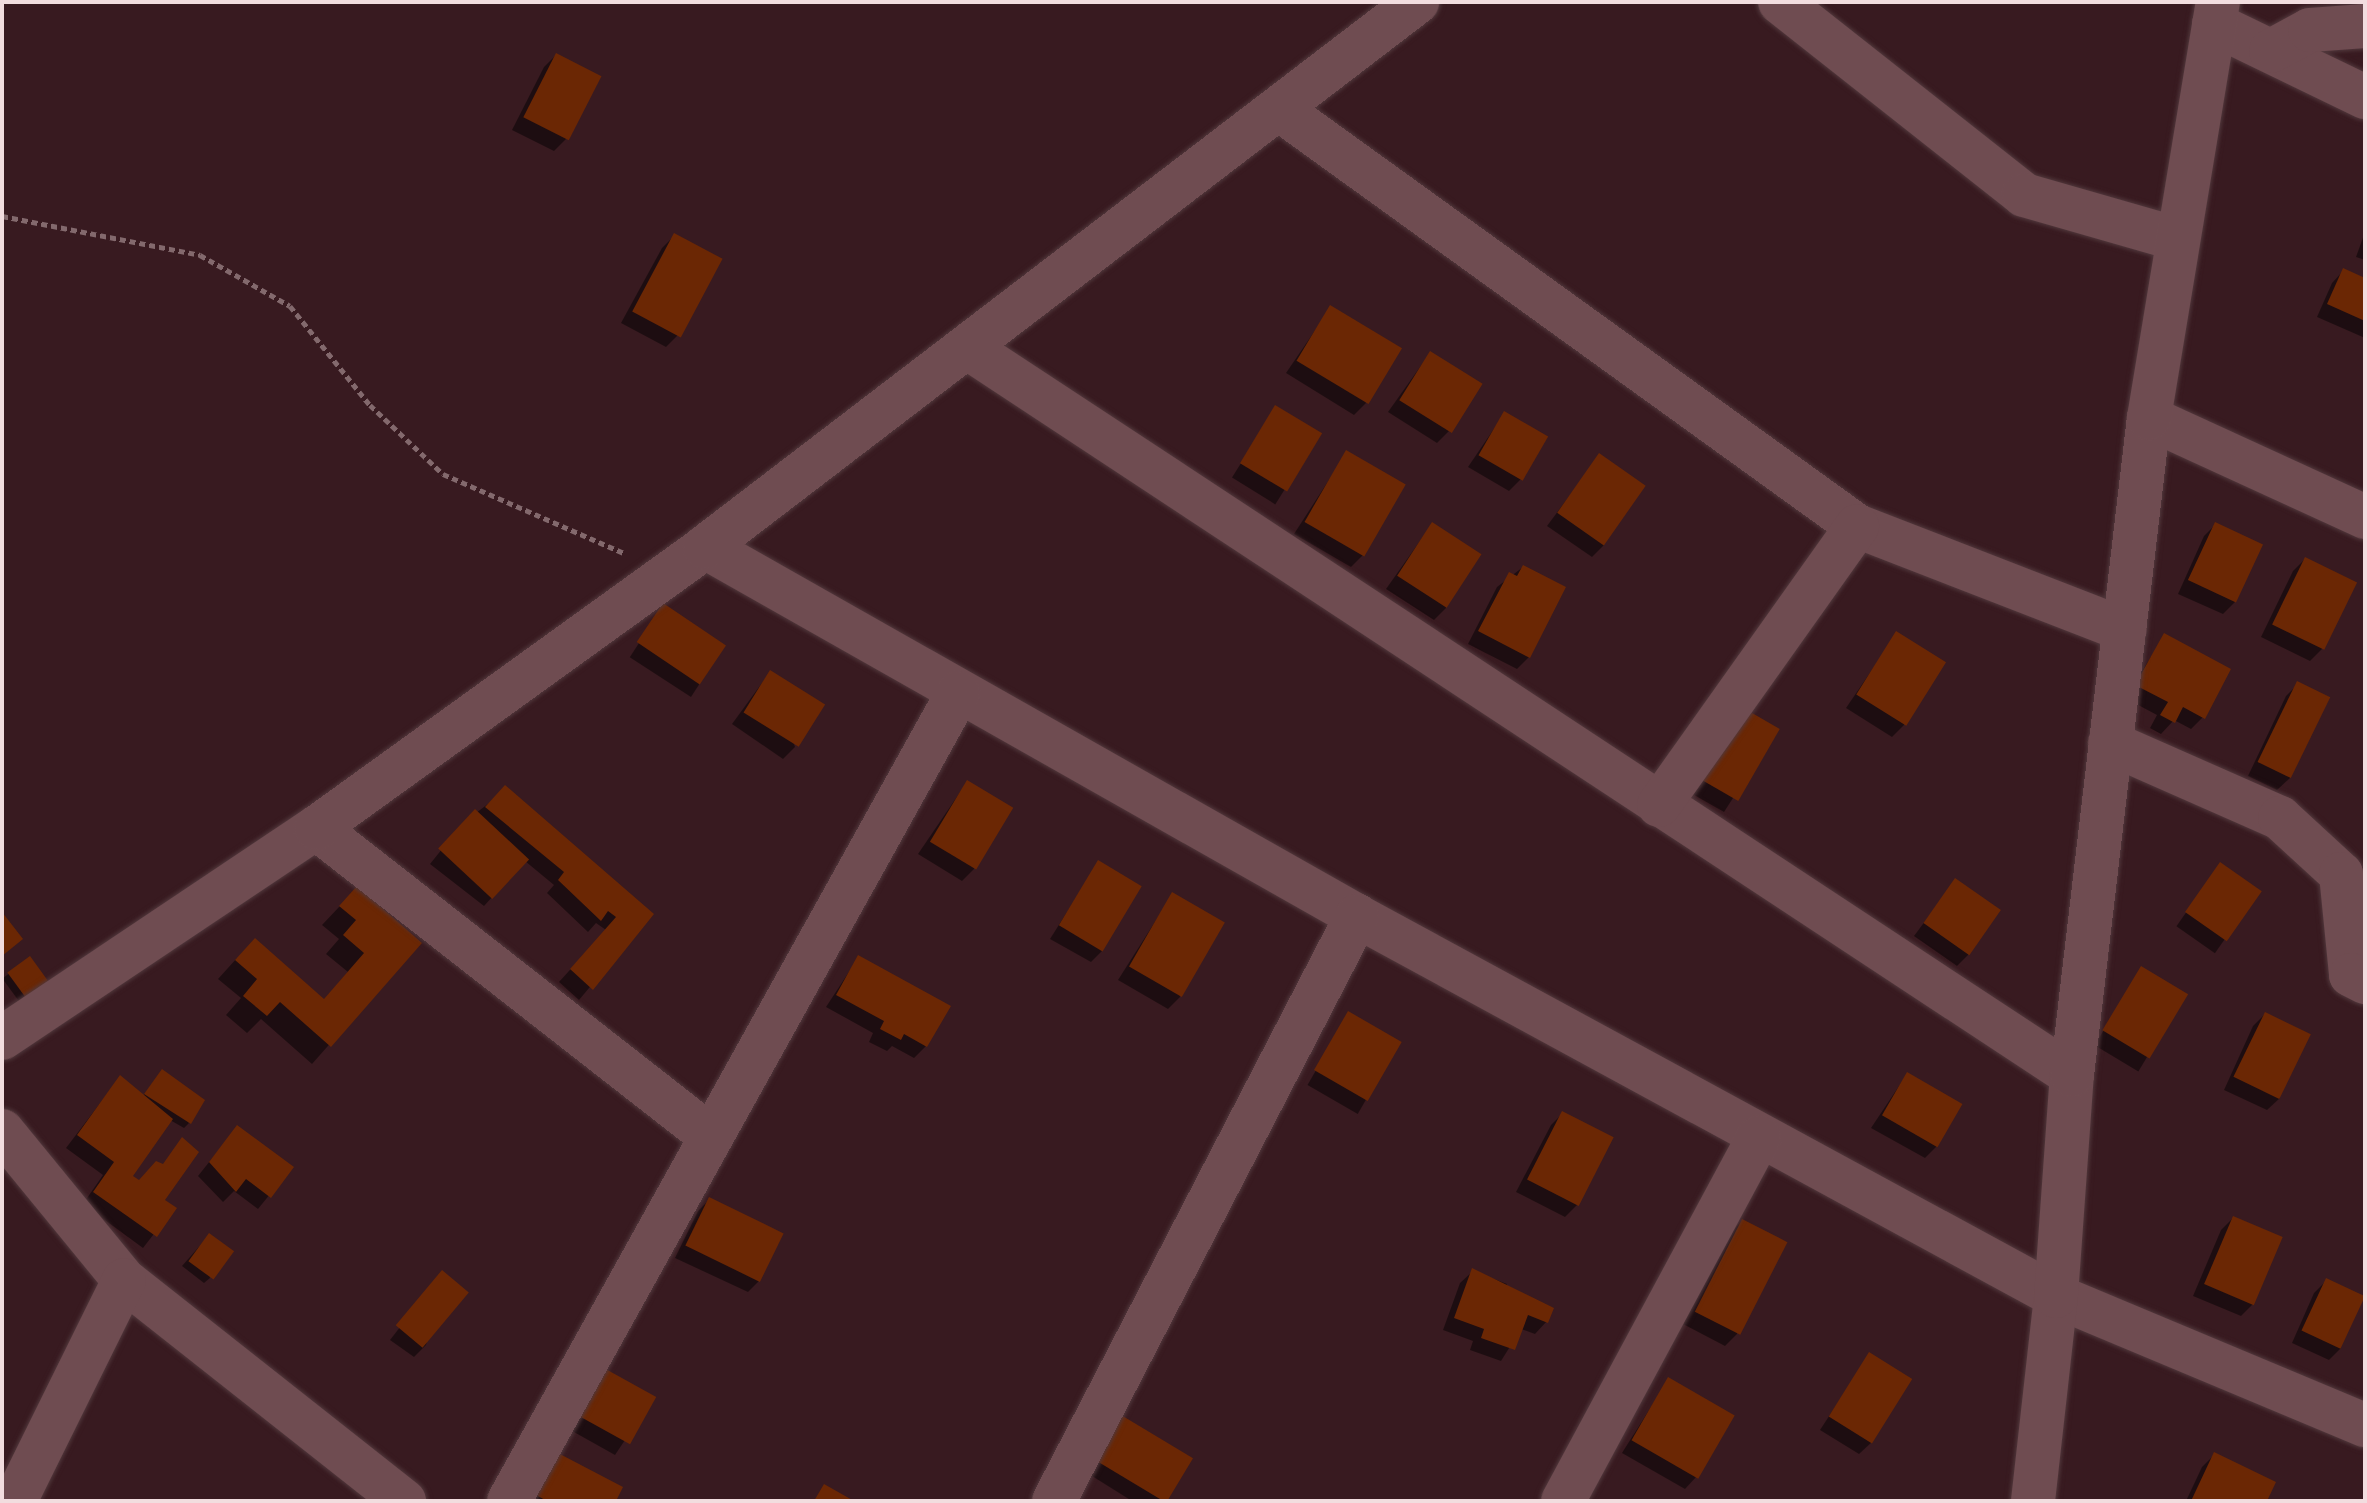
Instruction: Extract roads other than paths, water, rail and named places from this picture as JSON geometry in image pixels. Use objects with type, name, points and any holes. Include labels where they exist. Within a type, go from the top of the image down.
[{"type":"street","points":[[2,1038],[316,828],[705,547],[1417,2]]},
{"type":"street","points":[[1780,2],[2024,195],[2177,239]]},
{"type":"street","points":[[2033,1501],[2056,1296],[2072,1075],[2149,418],[2216,13],[2271,51],[2365,97]]},
{"type":"street","points":[[2271,51],[2310,30],[2365,26]]},
{"type":"street","points":[[1279,109],[1857,526],[2125,630]]},
{"type":"street","points":[[968,348],[2072,1075]]},
{"type":"street","points":[[2149,418],[2365,517]]},
{"type":"street","points":[[1659,805],[1857,526]]},
{"type":"street","points":[[705,547],[958,693],[1357,916],[2056,1296],[2365,1425]]},
{"type":"street","points":[[509,1501],[709,1135],[958,693]]},
{"type":"street","points":[[2110,743],[2280,818],[2341,874],[2351,975],[2365,982]]},
{"type":"street","points":[[316,828],[709,1135]]},
{"type":"street","points":[[1054,1501],[1357,916]]},
{"type":"street","points":[[2,1131],[124,1280],[404,1501]]},
{"type":"street","points":[[1563,1501],[1759,1137]]},
{"type":"street","points":[[15,1501],[124,1280]]}]
